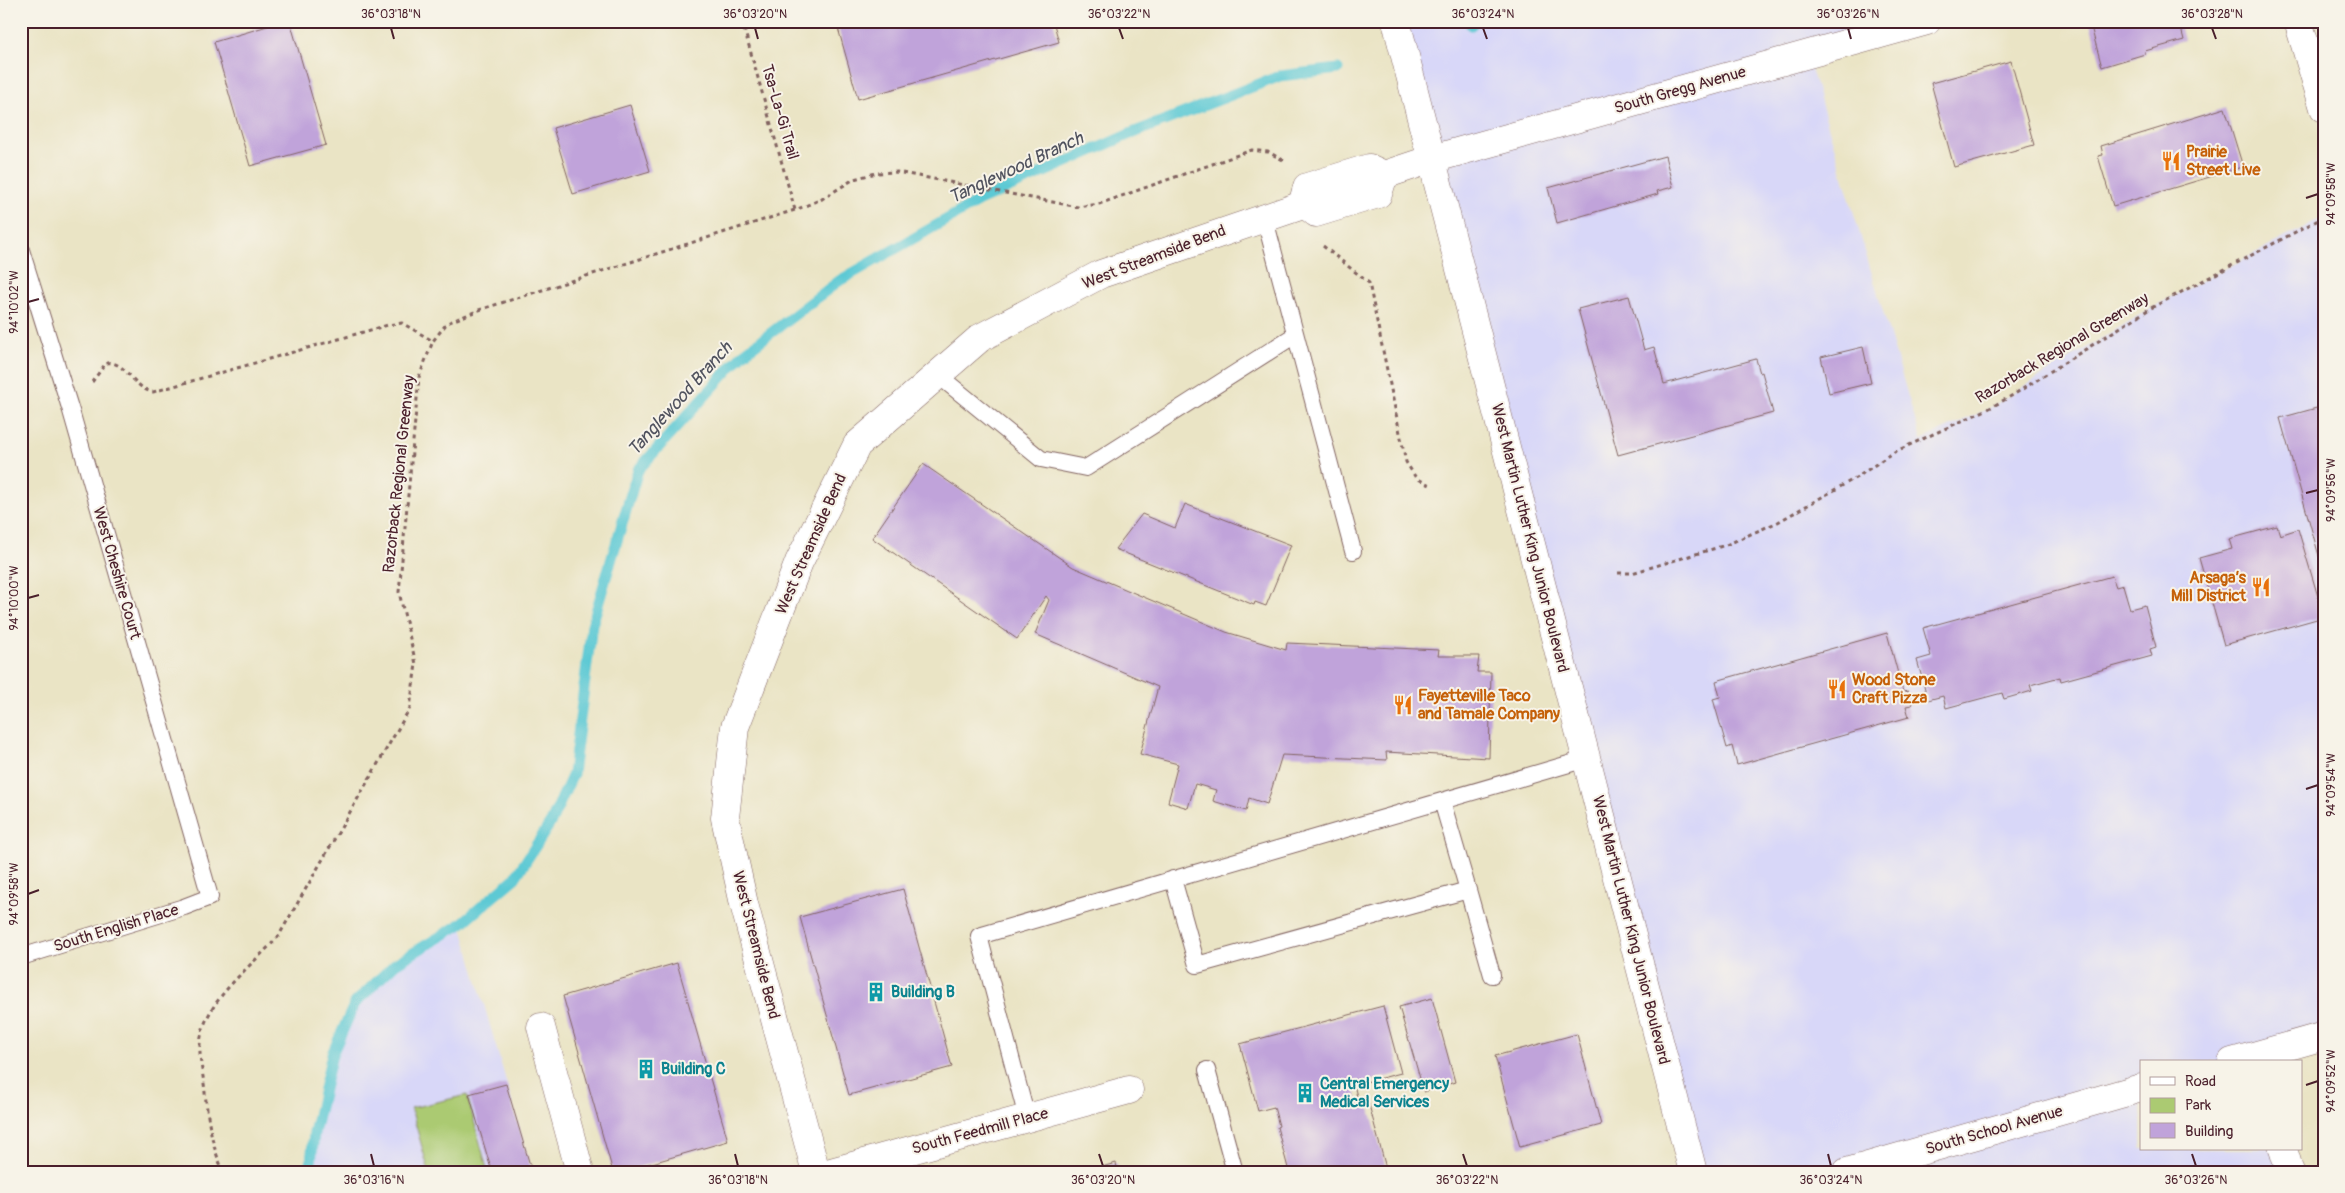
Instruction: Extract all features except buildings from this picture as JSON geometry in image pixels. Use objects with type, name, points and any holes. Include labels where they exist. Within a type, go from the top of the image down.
[{"type":"street","name":"West Martin Luther King Junior Boulevard","points":[[1396,21],[1693,1172]]},
{"type":"street","name":"South Gregg Avenue","points":[[1432,159],[1927,21]]},
{"type":"street","points":[[2298,21],[2324,108]]},
{"type":"street","name":"West Streamside Bend","points":[[816,1172],[744,904],[725,818],[735,727],[799,562],[857,444],[980,338],[1101,274],[1264,216],[1297,207],[1303,202],[1308,187],[1369,168],[1384,175],[1432,159]]},
{"type":"street","points":[[541,1027],[580,1172]]},
{"type":"street","points":[[2249,1060],[2324,1036]]},
{"type":"street","name":"South School Avenue","points":[[1847,1172],[2140,1088]]},
{"type":"street","name":"South Feedmill Place","points":[[831,1172],[1129,1090]]},
{"type":"street","points":[[2284,1150],[2290,1172]]},
{"type":"lane","points":[[1264,216],[1353,551]]},
{"type":"lane","name":"West Cheshire Court","points":[[21,250],[71,411],[210,897]]},
{"type":"lane","points":[[938,374],[1040,459],[1086,468],[1295,335]]},
{"type":"lane","points":[[1027,1118],[979,936],[1586,759]]},
{"type":"lane","points":[[1442,801],[1492,974]]},
{"type":"lane","points":[[1173,879],[1196,965],[1468,890]]},
{"type":"lane","name":"South English Place","points":[[21,957],[184,907],[210,897]]},
{"type":"lane","points":[[1207,1070],[1235,1172]]},
{"type":"path","name":"Tsa-La-Gi Trail","points":[[742,21],[795,210]]},
{"type":"path","name":"Razorback Regional Greenway","points":[[224,1172],[219,1162],[207,1109],[200,1045],[204,1023],[232,983],[278,937],[410,708],[416,664],[399,592],[419,377],[433,341],[447,323],[474,312],[795,210],[822,199],[854,179],[876,173],[897,172],[1053,202]]},
{"type":"path","name":"Razorback Regional Greenway","points":[[1618,573],[1632,573],[1726,545],[1778,522],[1859,476],[1892,454],[1988,409],[2013,395],[2151,308],[2324,217]]},
{"type":"path","points":[[71,411],[106,363],[113,362],[120,366],[144,391],[153,392],[388,325],[402,323],[433,341]]},
{"type":"shaded area","points":[[1396,21],[1927,21],[1807,55],[1921,440],[1988,409],[2151,308],[2324,217],[2324,1036],[2263,1060],[2140,1060],[2140,1150],[2283,1150],[2290,1172],[1693,1172]]},
{"type":"shaded area","points":[[461,924],[532,1172],[310,1172],[314,1133],[332,1054],[355,1003],[395,964]]},
{"type":"green space","points":[[467,1095],[488,1172],[429,1172],[411,1108]]},
{"type":"waterway","name":"Tanglewood Branch","points":[[1471,25],[1475,21]]},
{"type":"waterway","name":"Tanglewood Branch","points":[[310,1172],[314,1133],[332,1054],[355,1003],[395,964],[461,924],[515,878],[551,822],[573,774],[592,625],[638,470],[742,355],[839,281],[979,201],[1130,134],[1280,76],[1338,69]]},
{"type":"place","name":"Prairie Street Live","points":[[2171,161]]},
{"type":"place","name":"Arsaga’s Mill District","points":[[2261,587]]},
{"type":"place","name":"Wood Stone Craft Pizza","points":[[1837,689]]},
{"type":"place","name":"Fayetteville Taco and Tamale Company","points":[[1403,705]]},
{"type":"place","name":"Building B","points":[[876,992]]},
{"type":"place","name":"Building C","points":[[646,1069]]},
{"type":"place","name":"Central Emergency Medical Services","points":[[1305,1093]]}]
